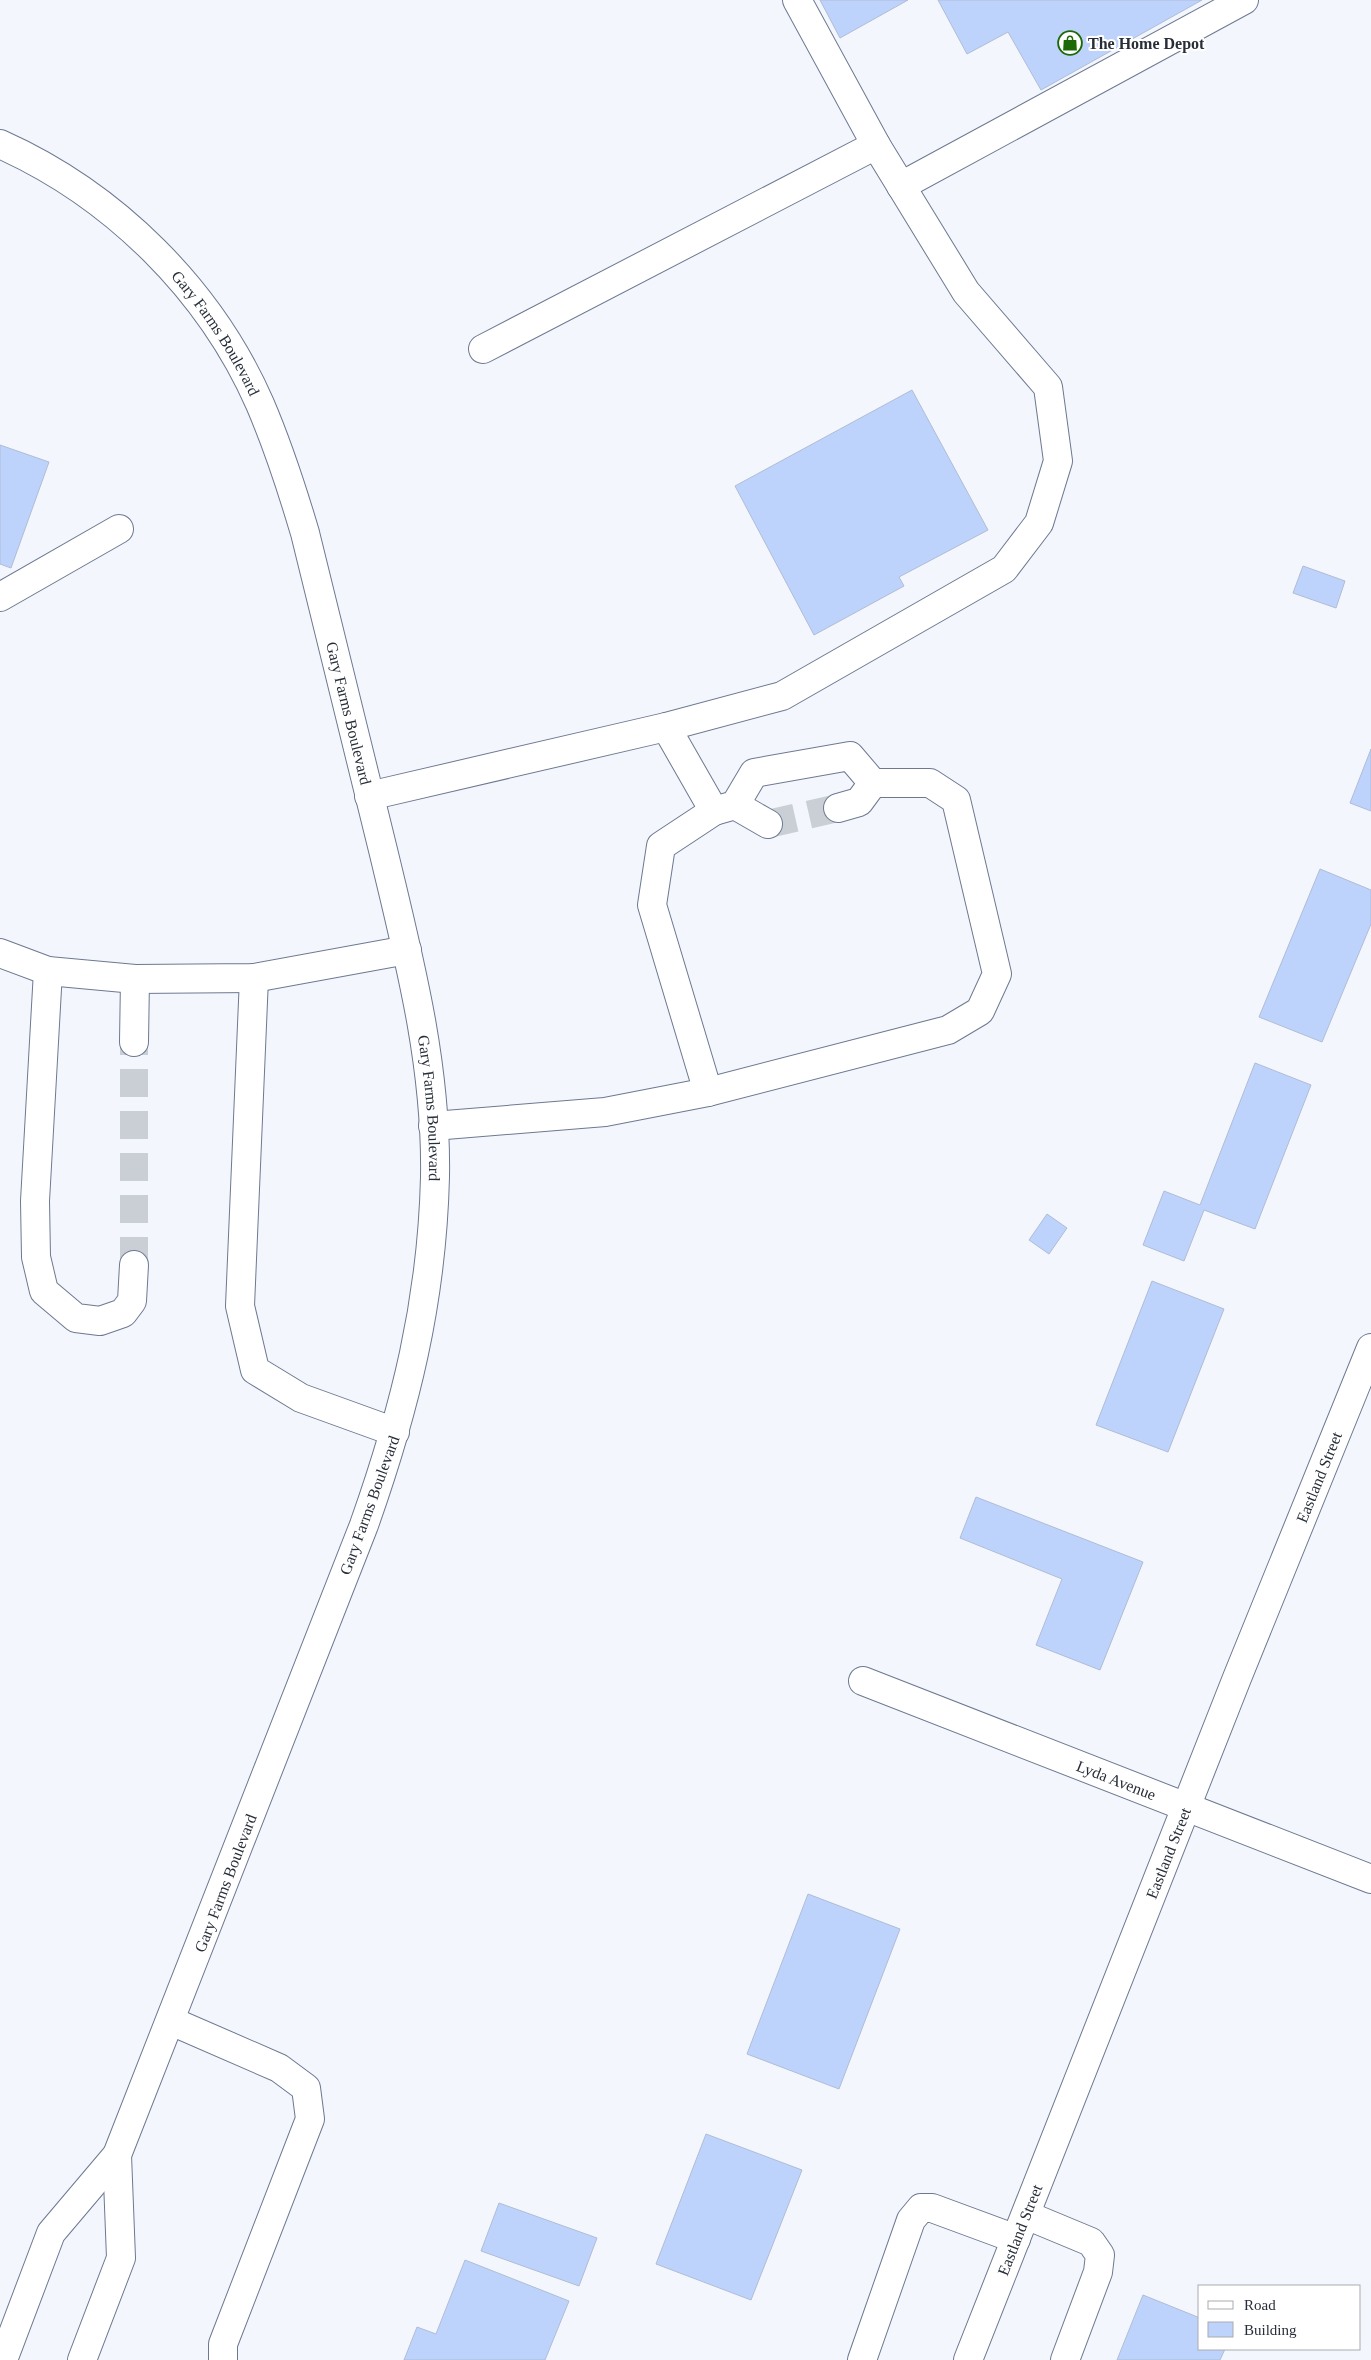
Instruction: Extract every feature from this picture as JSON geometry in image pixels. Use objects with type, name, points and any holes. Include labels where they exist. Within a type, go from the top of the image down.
[{"type":"street","points":[[369,796],[666,727],[782,696],[1004,569],[1039,523],[1058,461],[1048,386],[966,292],[876,145],[798,0]]},
{"type":"street","points":[[901,186],[1244,0]]},
{"type":"street","name":"Gary Farms Boulevard","points":[[0,144],[77,186],[137,233],[188,287],[225,338],[259,402],[286,470],[305,533],[416,985],[429,1064],[435,1174],[433,1224],[424,1306],[408,1387],[364,1526],[117,2155],[51,2233],[3,2360]]},
{"type":"street","points":[[482,349],[876,145]]},
{"type":"street","points":[[0,597],[119,529]]},
{"type":"street","points":[[666,727],[725,808],[768,824]]},
{"type":"street","points":[[433,1126],[605,1112],[708,1092],[948,1030],[980,1011],[997,974],[956,800],[930,783],[873,783],[850,756],[754,773],[725,808],[661,846],[652,905],[708,1092]]},
{"type":"street","points":[[838,808],[859,802],[873,783]]},
{"type":"street","points":[[0,953],[48,971],[135,979],[254,978],[407,950]]},
{"type":"street","points":[[48,971],[35,1201],[36,1257],[44,1291],[76,1318],[100,1321],[123,1313],[132,1301],[134,1265]]},
{"type":"street","points":[[254,978],[240,1306],[255,1370],[301,1398],[395,1432]]},
{"type":"street","points":[[134,1042],[135,979]]},
{"type":"street","name":"Eastland Street","points":[[968,2360],[1187,1807],[1236,1678],[1371,1348]]},
{"type":"street","name":"Lyda Avenue","points":[[864,1681],[1371,1879]]},
{"type":"street","points":[[171,2021],[279,2068],[306,2088],[310,2119],[223,2344],[223,2360]]},
{"type":"street","name":"Gary Farms Boulevard","points":[[82,2360],[121,2258],[117,2155]]},
{"type":"street","points":[[862,2360],[911,2220],[921,2208],[932,2208],[1091,2242],[1100,2255],[1098,2272],[1065,2360]]},
{"type":"building","points":[[820,0],[908,0],[840,38]]},
{"type":"building","name":"The Home Depot","points":[[938,0],[1202,0],[1041,90],[1008,32],[967,54]]},
{"type":"building","points":[[912,390],[988,530],[899,577],[904,586],[814,635],[735,486]]},
{"type":"building","points":[[0,445],[49,462],[11,568],[0,564]]},
{"type":"building","points":[[1303,566],[1345,581],[1336,608],[1293,593]]},
{"type":"building","points":[[1371,749],[1371,811],[1350,803]]},
{"type":"building","points":[[1320,869],[1371,890],[1371,924],[1322,1042],[1259,1017]]},
{"type":"building","points":[[1255,1063],[1311,1085],[1255,1229],[1204,1210],[1184,1261],[1143,1245],[1164,1191],[1200,1205]]},
{"type":"building","points":[[1047,1214],[1067,1228],[1049,1254],[1029,1240]]},
{"type":"building","points":[[1152,1281],[1224,1309],[1168,1452],[1096,1425]]},
{"type":"building","points":[[976,1497],[1143,1562],[1100,1670],[1036,1645],[1062,1579],[960,1538]]},
{"type":"building","points":[[808,1894],[900,1929],[839,2089],[747,2054]]},
{"type":"building","points":[[706,2134],[802,2170],[751,2300],[656,2264]]},
{"type":"building","points":[[499,2203],[597,2238],[579,2286],[481,2251]]},
{"type":"building","points":[[465,2260],[569,2301],[545,2360],[404,2360],[417,2327],[436,2334]]},
{"type":"building","points":[[1143,2295],[1198,2317],[1198,2350],[1225,2350],[1220,2360],[1117,2360]]},
{"type":"tunnel","points":[[768,824],[838,808]]},
{"type":"tunnel","points":[[134,1042],[134,1265]]},
{"type":"place","name":"The Home Depot","points":[[1070,43]]}]
